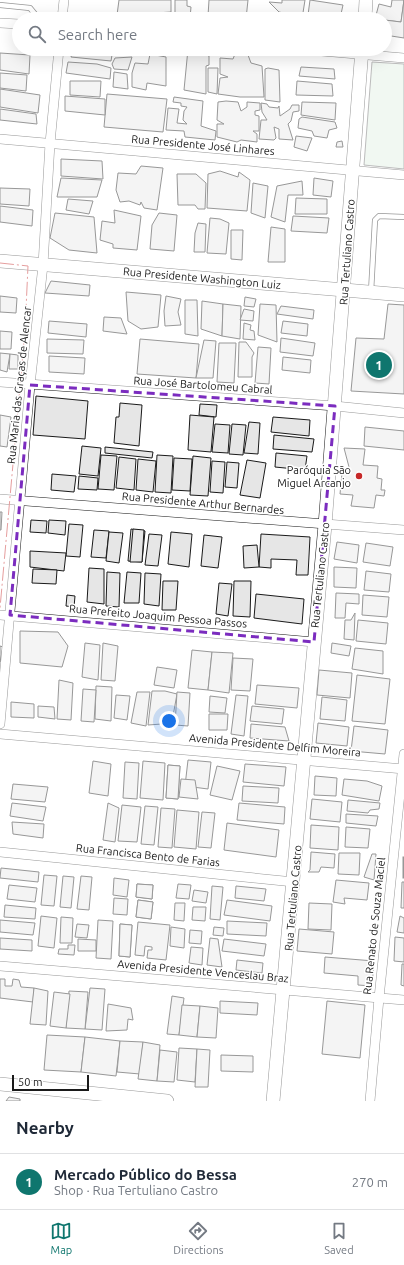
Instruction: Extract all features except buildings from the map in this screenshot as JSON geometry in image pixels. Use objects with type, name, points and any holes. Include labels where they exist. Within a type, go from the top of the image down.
[{"type":"street","points":[[63,12],[64,0]]},
{"type":"street","points":[[365,12],[366,0]]},
{"type":"street","points":[[0,23],[12,24]]},
{"type":"street","name":"Rua Maria das Graças de Alencar","points":[[0,724],[19,501],[43,265],[50,144],[58,56]]},
{"type":"street","name":"Rua Tertuliano Castro","points":[[273,1101],[294,882],[325,525],[362,56]]},
{"type":"street","points":[[390,56],[404,58]]},
{"type":"street","name":"Rua Presidente José Linhares","points":[[0,139],[404,175]]},
{"type":"street","name":"Rua Presidente Washington Luiz","points":[[0,260],[43,265],[404,295]]},
{"type":"street","name":"Rua José Bartolomeu Cabral","points":[[0,382],[335,406],[404,413]]},
{"type":"street","name":"Rua Presidente Arthur Bernardes","points":[[0,499],[404,530]]},
{"type":"street","name":"Rua Prefeito Joaquim Pessoa Passos","points":[[0,615],[314,642]]},
{"type":"street","name":"Avenida Presidente Delfim Moreira","points":[[0,734],[305,759],[403,769]]},
{"type":"street","name":"Rua Renato de Souza Maciel","points":[[370,1101],[404,754]]},
{"type":"street","name":"Rua Francisca Bento de Farias","points":[[0,852],[294,882]]},
{"type":"street","name":"Avenida Presidente Venceslau Braz","points":[[0,966],[404,1000]]},
{"type":"street","points":[[0,1084],[167,1101]]},
{"type":"lane","points":[[0,5],[30,8],[33,12]]},
{"type":"lane","points":[[371,292],[375,220],[379,216],[404,217]]},
{"type":"highlighted area","points":[[30,385],[335,406],[314,642],[10,615]]},
{"type":"green space","points":[[372,62],[404,64],[404,169],[364,165]]},
{"type":"power","points":[[0,263],[28,266],[25,331],[0,608]]},
{"type":"place","name":"Mercado Público do Bessa","points":[[379,365]]},
{"type":"place","name":"Paróquia São Miguel Arcanjo","points":[[359,476]]}]
